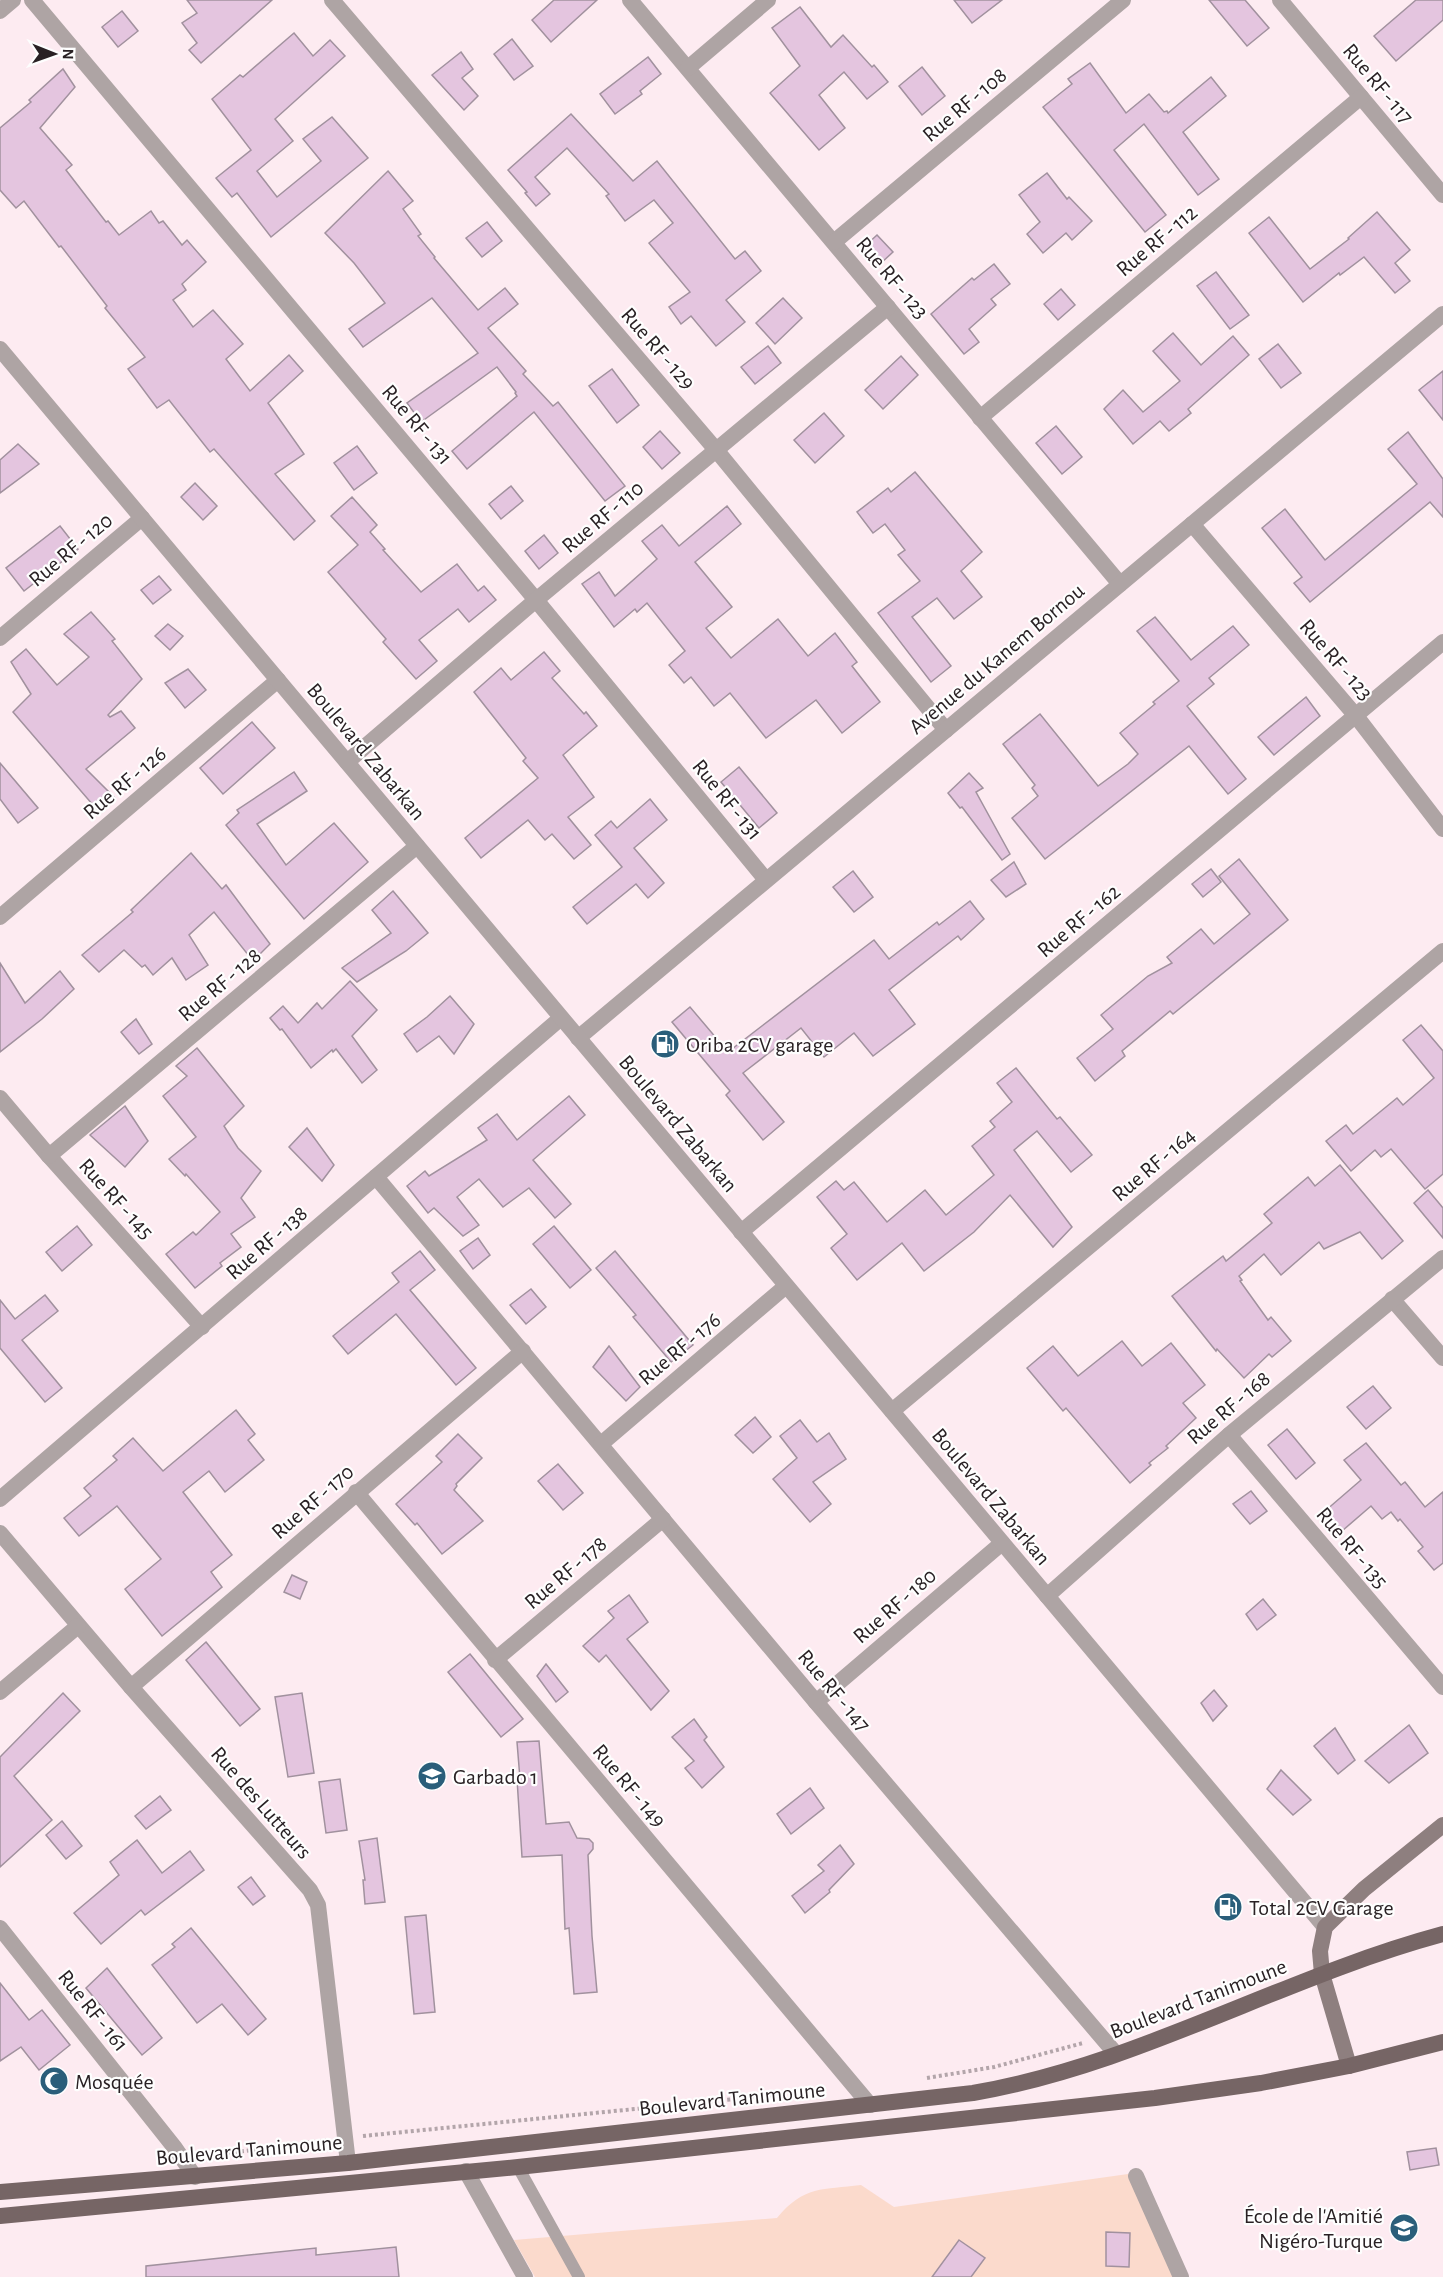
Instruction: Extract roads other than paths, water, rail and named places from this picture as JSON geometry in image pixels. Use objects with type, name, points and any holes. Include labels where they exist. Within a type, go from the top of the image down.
[{"type":"main road","points":[[1349,2066],[1322,1974],[1320,1951],[1324,1927],[1364,1889],[1443,1825]]},
{"type":"main road","name":"Boulevard Tanimoune","points":[[0,2192],[348,2163],[870,2105],[1007,2087],[1116,2054],[1227,2013],[1365,1957],[1443,1934]]},
{"type":"main road","name":"Boulevard Tanimoune","points":[[0,2216],[518,2167],[1155,2098],[1261,2083],[1349,2066],[1443,2042]]},
{"type":"street","points":[[0,11],[13,0]]},
{"type":"street","name":"Rue RF - 131","points":[[32,0],[536,600],[766,880]]},
{"type":"street","name":"Rue RF - 129","points":[[332,0],[717,451],[946,730]]},
{"type":"street","name":"Rue RF - 123","points":[[630,0],[1120,584]]},
{"type":"street","points":[[688,68],[768,0]]},
{"type":"street","name":"Rue RF - 108","points":[[834,243],[1123,0]]},
{"type":"street","name":"Rue RF - 117","points":[[1280,0],[1443,195]]},
{"type":"street","name":"Rue RF - 112","points":[[980,418],[1360,97]]},
{"type":"street","name":"Rue RF - 110","points":[[347,762],[536,600],[888,307]]},
{"type":"street","name":"Avenue du Kanem Bornou","points":[[578,1038],[1443,314]]},
{"type":"street","name":"Boulevard Zabarkan","points":[[0,349],[1324,1927]]},
{"type":"street","name":"Rue RF - 120","points":[[0,638],[142,518]]},
{"type":"street","name":"Rue RF - 123","points":[[1192,524],[1356,716],[1443,829]]},
{"type":"street","name":"Rue RF - 162","points":[[741,1232],[1443,642]]},
{"type":"street","name":"Rue RF - 126","points":[[0,917],[278,680]]},
{"type":"street","name":"Rue RF - 128","points":[[49,1156],[417,846]]},
{"type":"street","name":"Rue RF - 164","points":[[892,1411],[1443,951]]},
{"type":"street","name":"Rue RF - 138","points":[[0,1499],[561,1018]]},
{"type":"street","name":"Rue RF - 145","points":[[0,1098],[202,1328]]},
{"type":"street","name":"Rue RF - 147","points":[[376,1177],[816,1702],[1116,2054]]},
{"type":"street","name":"Rue RF - 168","points":[[1047,1596],[1229,1435],[1443,1258]]},
{"type":"street","name":"Rue RF - 176","points":[[601,1444],[786,1286]]},
{"type":"street","points":[[1392,1299],[1443,1358]]},
{"type":"street","name":"Rue RF - 170","points":[[131,1687],[356,1492],[524,1351]]},
{"type":"street","name":"Rue RF - 135","points":[[1229,1435],[1443,1687]]},
{"type":"street","name":"Rue RF - 149","points":[[356,1492],[870,2105]]},
{"type":"street","name":"Rue RF - 178","points":[[495,1660],[663,1519]]},
{"type":"street","name":"Rue des Lutteurs","points":[[0,1533],[78,1626],[310,1890],[318,1905],[348,2163]]},
{"type":"street","name":"Rue RF - 180","points":[[816,1702],[1002,1543]]},
{"type":"street","points":[[0,1692],[78,1626]]},
{"type":"street","name":"Rue RF - 161","points":[[0,1928],[175,2148],[195,2177]]},
{"type":"street","points":[[466,2171],[525,2277]]},
{"type":"street","points":[[1136,2176],[1181,2277]]},
{"type":"lane","points":[[518,2167],[579,2277]]},
{"type":"place","name":"Oriba 2CV garage","points":[[665,1044]]},
{"type":"place","name":"Garbado 1","points":[[432,1776]]},
{"type":"place","name":"Total 2CV Garage","points":[[1228,1907]]},
{"type":"place","name":"Mosquée","points":[[54,2081]]},
{"type":"place","name":"École de l'Amitié Nigéro-Turque","points":[[1404,2228]]}]
